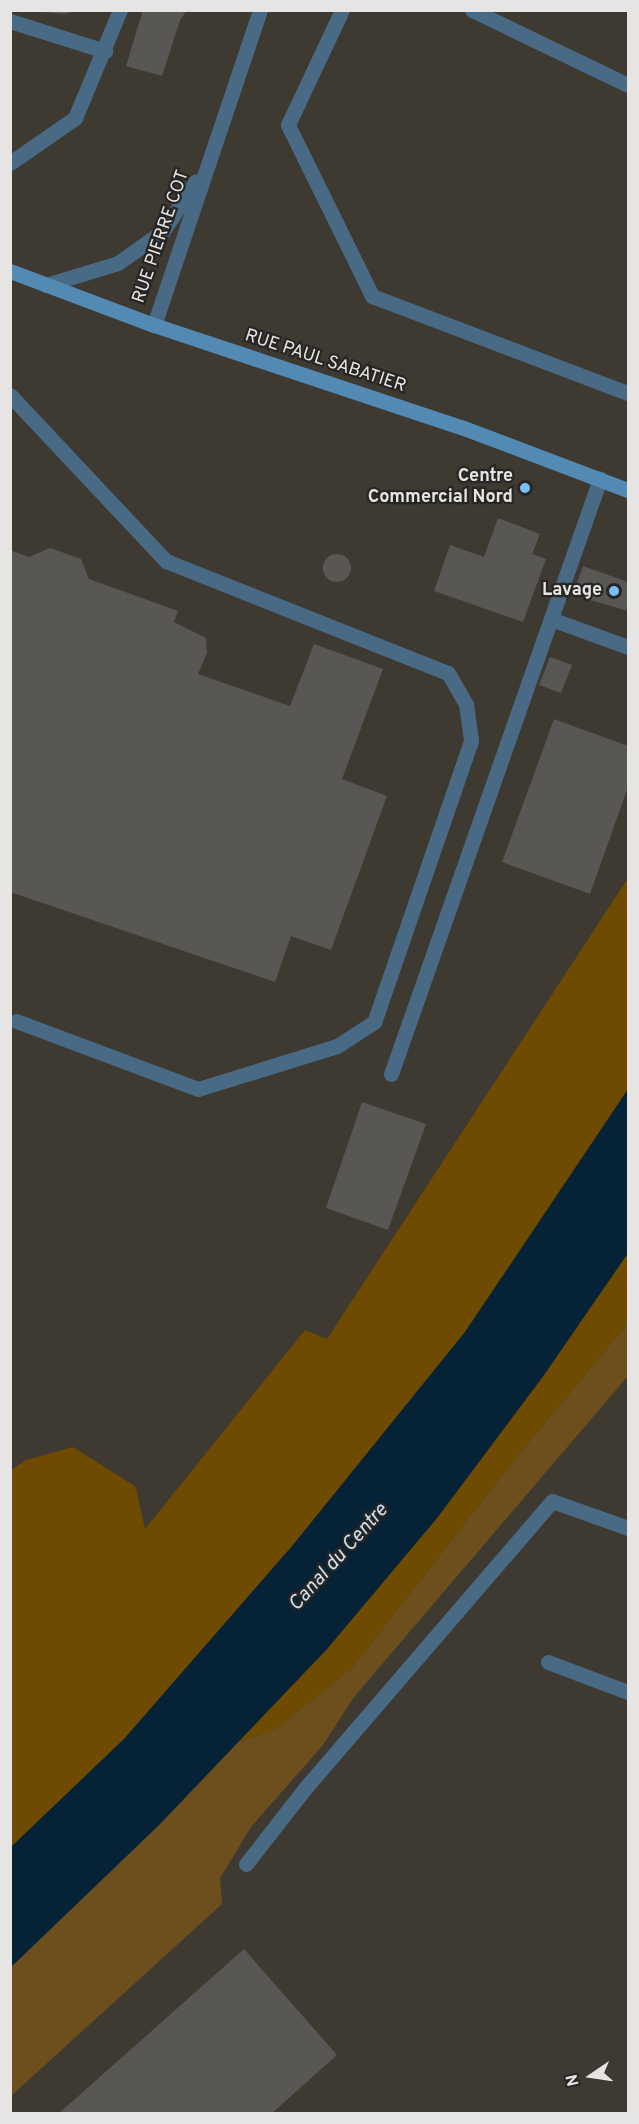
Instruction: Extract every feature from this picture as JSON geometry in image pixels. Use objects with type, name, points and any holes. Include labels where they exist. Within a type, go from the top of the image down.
[{"type":"main road","name":"RUE PAUL SABATIER","points":[[10,271],[154,325],[461,427],[628,490]]},
{"type":"street","points":[[10,163],[75,118],[105,51],[120,10]]},
{"type":"street","name":"RUE PIERRE COT","points":[[154,325],[260,10]]},
{"type":"street","points":[[342,10],[288,125],[372,296],[628,393]]},
{"type":"street","points":[[472,10],[628,85]]},
{"type":"street","points":[[10,21],[105,51]]},
{"type":"street","name":"RUE PIERRE COT","points":[[46,285],[118,263],[163,231],[208,162]]},
{"type":"street","points":[[10,395],[166,561],[448,672],[466,704],[471,741],[374,1022],[336,1046],[198,1089],[16,1021]]},
{"type":"street","points":[[391,1074],[600,479]]},
{"type":"street","points":[[551,619],[628,647]]},
{"type":"street","points":[[246,1864],[307,1786],[552,1501],[628,1528]]},
{"type":"street","points":[[548,1662],[628,1692]]},
{"type":"shaded area","points":[[11,11],[628,11],[628,2113],[11,2114]]},
{"type":"shaded area","points":[[628,878],[628,1089],[600,1135],[465,1332],[293,1545],[124,1739],[11,1847],[11,1470],[26,1460],[73,1447],[136,1487],[145,1529],[305,1330],[327,1339]]},
{"type":"shaded area","points":[[628,1253],[628,1323],[515,1459],[352,1668],[277,1728],[237,1743],[327,1649],[437,1518],[544,1375]]},
{"type":"shaded area","points":[[628,1323],[628,1376],[354,1697],[323,1745],[251,1827],[220,1878],[222,1904],[11,2096],[11,1967],[159,1825],[237,1743],[277,1728],[352,1668],[515,1459]]},
{"type":"water","name":"Canal du Centre","points":[[628,1089],[628,1253],[544,1375],[437,1518],[327,1649],[159,1825],[11,1967],[11,1847],[124,1739],[293,1545],[465,1332]]},
{"type":"building","points":[[30,10],[77,10],[65,14],[30,11]]},
{"type":"building","points":[[143,10],[187,10],[180,20],[162,76],[126,66]]},
{"type":"building","points":[[498,518],[540,534],[532,554],[546,559],[523,622],[434,591],[450,545],[484,557]]},
{"type":"building","points":[[50,548],[81,559],[89,579],[178,611],[174,622],[206,638],[207,653],[198,674],[290,706],[314,644],[383,669],[342,779],[387,796],[331,950],[291,936],[275,982],[10,892],[10,550],[29,557]]},
{"type":"building","points":[[337,554],[347,558],[351,568],[347,578],[337,582],[327,578],[323,568],[327,558]]},
{"type":"building","points":[[583,566],[628,582],[628,611],[573,595]]},
{"type":"building","points":[[550,657],[572,665],[561,693],[539,685]]},
{"type":"building","points":[[554,719],[628,746],[628,787],[590,894],[502,862]]},
{"type":"building","points":[[362,1102],[426,1124],[388,1230],[326,1208]]},
{"type":"building","points":[[244,1949],[337,2055],[271,2114],[58,2114]]},
{"type":"place","name":"Centre Commercial Nord","points":[[525,488]]},
{"type":"place","name":"Lavage","points":[[614,591]]}]
